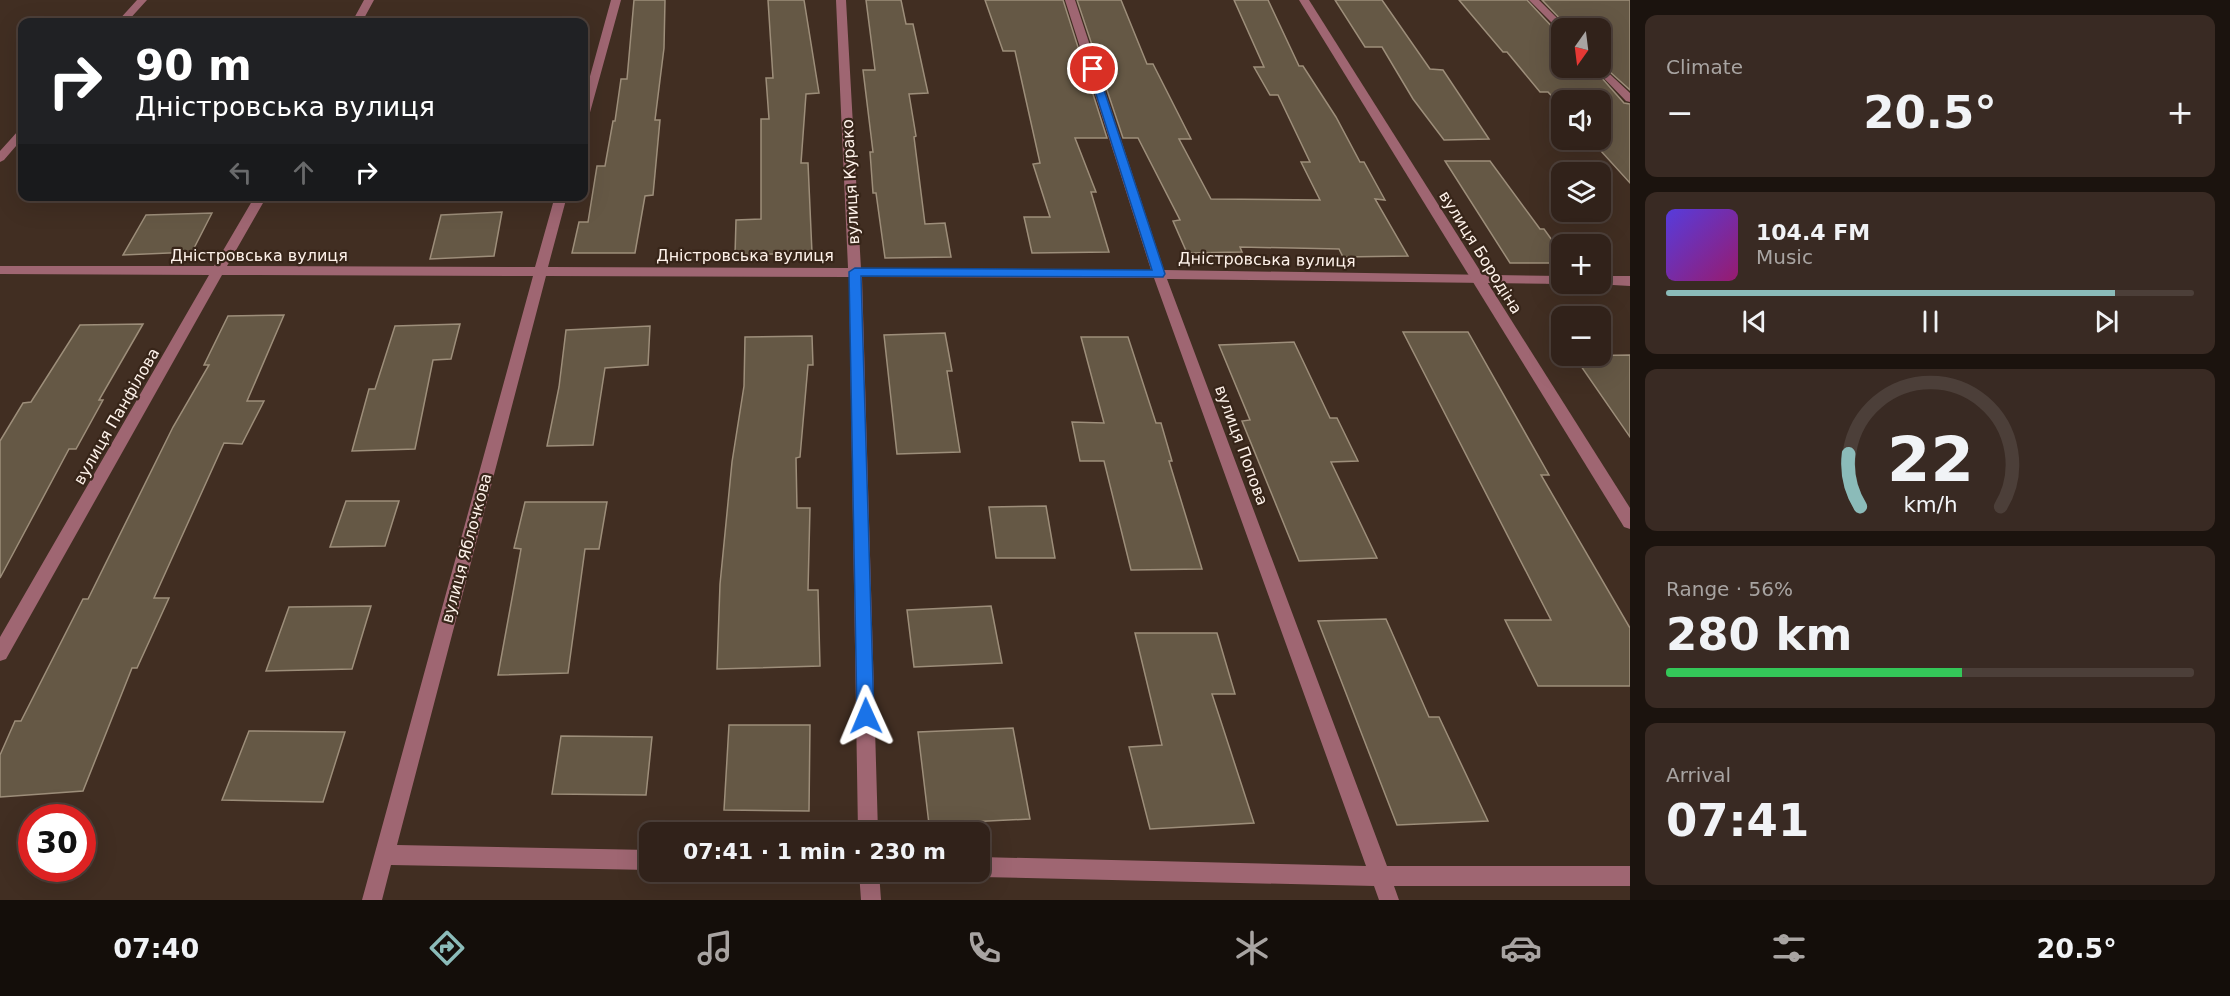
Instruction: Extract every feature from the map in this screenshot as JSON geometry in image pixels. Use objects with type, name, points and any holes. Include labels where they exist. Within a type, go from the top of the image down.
[{"type":"street","points":[[126,18],[142,0]]},
{"type":"street","points":[[359,18],[369,0]]},
{"type":"street","points":[[588,102],[616,0]]},
{"type":"street","name":"вулиця Курако","points":[[841,0],[855,272],[868,822]]},
{"type":"street","name":"вулиця Попова","points":[[1070,0],[1159,274],[1389,900]]},
{"type":"street","name":"вулиця Бородіна","points":[[1304,0],[1630,522]]},
{"type":"street","points":[[1534,0],[1552,18]]},
{"type":"street","points":[[1610,78],[1630,99]]},
{"type":"street","points":[[0,158],[18,138]]},
{"type":"street","name":"вулиця Панфілова","points":[[0,653],[220,272],[258,201]]},
{"type":"street","name":"вулиця Яблочкова","points":[[372,900],[560,201]]},
{"type":"street","name":"Дністровська вулиця","points":[[0,270],[1159,274],[1551,281]]},
{"type":"street","points":[[1611,281],[1630,281]]},
{"type":"street","points":[[384,855],[639,860]]},
{"type":"street","points":[[990,867],[1381,876],[1630,876]]},
{"type":"street","points":[[870,882],[871,900]]},
{"type":"building","points":[[634,0],[665,0],[664,48],[655,120],[660,120],[653,195],[645,196],[635,253],[572,253],[579,222],[588,222],[597,166],[605,166],[621,79],[627,79]]},
{"type":"building","points":[[768,0],[804,0],[819,93],[806,94],[801,163],[808,163],[812,253],[735,255],[736,220],[761,219],[761,119],[769,119],[766,78],[773,78]]},
{"type":"building","points":[[866,0],[901,0],[906,24],[913,24],[928,93],[909,94],[916,136],[914,137],[925,224],[945,223],[951,257],[885,258],[876,193],[873,193],[870,152],[873,152],[863,70],[875,70]]},
{"type":"building","points":[[985,0],[1063,0],[1107,138],[1075,138],[1096,192],[1091,192],[1109,252],[1032,253],[1024,217],[1050,217],[1033,164],[1040,163],[1015,51],[1003,51]]},
{"type":"building","points":[[1077,0],[1121,0],[1147,64],[1153,64],[1191,139],[1179,139],[1211,199],[1320,200],[1301,162],[1310,162],[1278,95],[1270,95],[1254,67],[1264,67],[1234,0],[1268,0],[1299,66],[1303,66],[1336,117],[1360,162],[1364,162],[1385,200],[1375,199],[1408,256],[1343,257],[1339,249],[1240,247],[1242,252],[1187,253],[1173,221],[1180,220],[1138,138],[1123,138]]},
{"type":"building","points":[[1335,0],[1382,0],[1430,69],[1443,70],[1489,139],[1444,140],[1413,99],[1382,47],[1365,47]]},
{"type":"building","points":[[1459,0],[1527,0],[1551,26],[1551,78],[1602,78],[1624,103],[1630,104],[1630,183],[1600,150],[1611,150],[1611,90],[1551,90],[1551,95],[1548,92],[1540,92],[1507,52],[1503,52]]},
{"type":"building","points":[[1542,0],[1630,0],[1630,90],[1611,73],[1611,18],[1559,18]]},
{"type":"building","points":[[1445,161],[1490,161],[1540,229],[1544,229],[1551,239],[1551,263],[1510,263]]},
{"type":"building","points":[[502,212],[494,256],[430,259],[441,215]]},
{"type":"building","points":[[212,213],[192,252],[123,255],[146,215]]},
{"type":"building","points":[[284,315],[247,401],[264,401],[242,444],[224,443],[154,598],[169,598],[137,668],[132,668],[83,791],[0,797],[0,755],[15,721],[21,721],[83,599],[88,599],[173,427],[209,365],[204,365],[228,316]]},
{"type":"building","points":[[143,324],[99,400],[103,400],[76,449],[69,449],[0,578],[0,441],[23,403],[31,402],[80,325]]},
{"type":"building","points":[[460,324],[451,359],[433,360],[415,449],[352,451],[369,389],[375,389],[395,326]]},
{"type":"building","points":[[650,326],[648,365],[605,368],[593,445],[547,446],[559,387],[566,330]]},
{"type":"building","points":[[1403,332],[1468,332],[1549,475],[1541,475],[1630,628],[1630,686],[1538,686],[1505,620],[1551,620]]},
{"type":"building","points":[[945,333],[952,371],[947,371],[960,452],[897,454],[884,335]]},
{"type":"building","points":[[812,336],[813,365],[808,365],[800,457],[796,458],[797,508],[810,508],[808,590],[818,590],[820,666],[717,669],[720,584],[732,462],[744,386],[745,337]]},
{"type":"building","points":[[1081,337],[1128,337],[1156,423],[1161,423],[1172,461],[1169,461],[1202,569],[1131,570],[1104,461],[1080,461],[1072,422],[1104,423]]},
{"type":"building","points":[[1294,342],[1330,418],[1337,418],[1358,461],[1331,462],[1377,558],[1299,561],[1242,421],[1250,420],[1219,345]]},
{"type":"building","points":[[1611,355],[1630,355],[1630,437],[1581,366],[1611,366]]},
{"type":"building","points":[[346,501],[399,501],[385,546],[330,547]]},
{"type":"building","points":[[525,502],[607,502],[599,549],[585,549],[568,673],[498,675],[521,549],[514,548]]},
{"type":"building","points":[[1046,506],[1055,558],[996,558],[989,507]]},
{"type":"building","points":[[371,606],[352,669],[266,671],[289,607]]},
{"type":"building","points":[[991,606],[1002,663],[914,667],[907,610]]},
{"type":"building","points":[[1386,619],[1429,717],[1439,717],[1488,821],[1397,825],[1318,621]]},
{"type":"building","points":[[1135,633],[1217,633],[1235,694],[1212,694],[1254,823],[1150,829],[1129,747],[1162,745]]},
{"type":"building","points":[[729,725],[810,725],[809,811],[724,810]]},
{"type":"building","points":[[1013,728],[1030,819],[929,822],[918,732]]},
{"type":"building","points":[[249,731],[345,732],[323,802],[222,800]]},
{"type":"building","points":[[561,736],[652,737],[646,795],[552,794]]},
{"type":"route","points":[[866,716],[855,272],[1159,274],[1093,69]]}]
